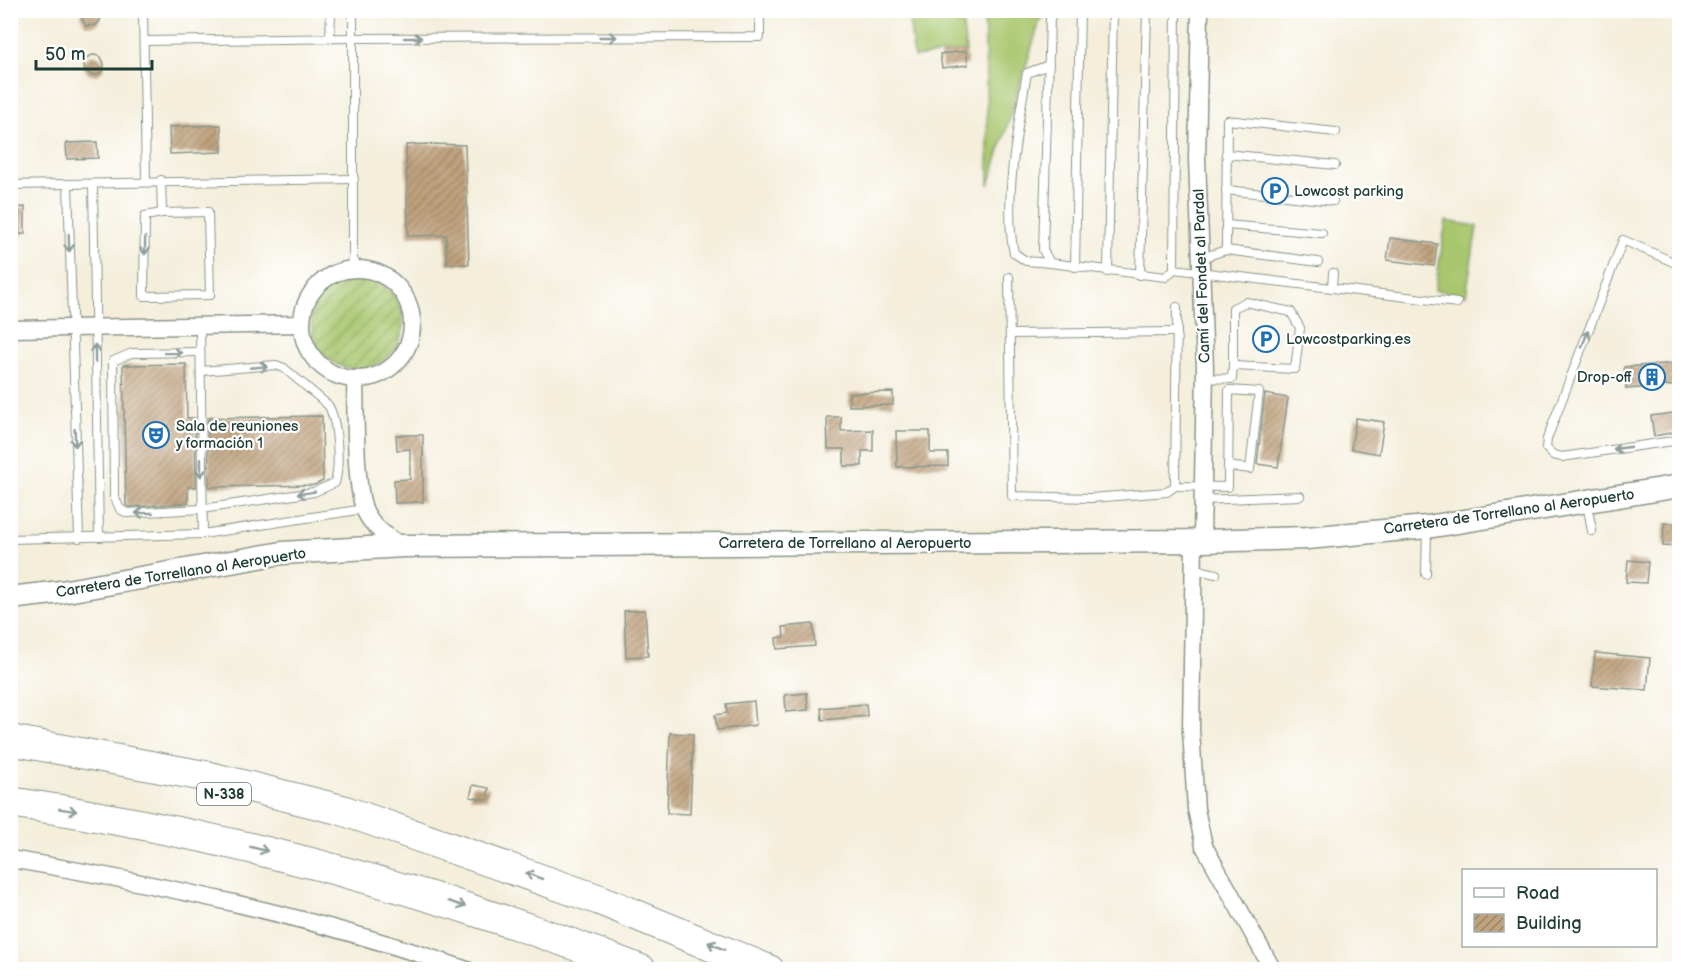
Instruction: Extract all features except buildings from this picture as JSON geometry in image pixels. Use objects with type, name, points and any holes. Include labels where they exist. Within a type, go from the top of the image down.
[{"type":"highway","points":[[10,740],[210,777],[293,797],[342,810],[435,844]]},
{"type":"highway","name":"N-338","points":[[10,756],[82,766],[220,793],[435,844],[600,900],[769,969]]},
{"type":"highway","points":[[10,802],[164,827],[343,870],[550,934],[641,969]]},
{"type":"street","name":"Camí del Fondet al Pardal","points":[[1200,10],[1197,159],[1205,378],[1203,494],[1194,569],[1191,730],[1197,809],[1204,846],[1273,969]]},
{"type":"street","points":[[353,269],[371,270],[388,278],[401,290],[410,305],[413,323],[406,349],[389,370],[373,378],[355,380],[331,372],[312,356],[304,341],[302,324],[304,308],[317,287],[337,273],[353,269]]},
{"type":"street","points":[[10,329],[302,324]]},
{"type":"street","points":[[355,380],[360,491],[364,509],[383,532],[403,546]]},
{"type":"street","name":"Carretera de Torrellano al Aeropuerto","points":[[10,598],[61,592],[282,553],[403,546],[1198,541],[1308,538],[1427,527],[1680,486]]},
{"type":"street","points":[[10,859],[180,891],[312,922],[467,969]]},
{"type":"lane","points":[[143,10],[146,180]]},
{"type":"lane","points":[[330,38],[331,10]]},
{"type":"lane","points":[[353,10],[353,269]]},
{"type":"lane","points":[[144,41],[760,37],[759,10]]},
{"type":"lane","points":[[1050,263],[1043,250],[1048,65],[1050,19],[1053,10]]},
{"type":"lane","points":[[1075,267],[1080,10]]},
{"type":"lane","points":[[1108,272],[1113,10]]},
{"type":"lane","points":[[1140,275],[1147,10]]},
{"type":"lane","points":[[1174,269],[1176,10]]},
{"type":"lane","points":[[1048,65],[1026,73],[1015,143],[1010,237],[1014,253],[1026,261],[1166,277],[1174,269],[1201,265],[1332,287],[1457,303]]},
{"type":"lane","points":[[1226,250],[1227,120],[1336,132]]},
{"type":"lane","points":[[1226,154],[1335,165]]},
{"type":"lane","points":[[10,185],[93,184],[146,180],[354,179]]},
{"type":"lane","points":[[161,180],[162,213]]},
{"type":"lane","points":[[68,184],[79,538]]},
{"type":"lane","points":[[93,184],[99,537]]},
{"type":"lane","points":[[1226,190],[1333,201]]},
{"type":"lane","points":[[208,212],[210,295],[144,296],[145,216],[162,213],[208,212]]},
{"type":"lane","points":[[1226,225],[1322,233]]},
{"type":"lane","points":[[1680,265],[1623,240],[1546,448],[1553,455],[1562,457],[1680,440]]},
{"type":"lane","points":[[1201,265],[1226,250],[1318,262]]},
{"type":"lane","points":[[1332,287],[1333,273]]},
{"type":"lane","points":[[1009,277],[1012,496],[1091,498],[1167,492],[1175,486]]},
{"type":"lane","points":[[1205,378],[1232,379],[1233,308],[1246,302],[1292,312],[1300,328],[1295,369],[1233,366]]},
{"type":"lane","points":[[1175,486],[1177,307]]},
{"type":"lane","points":[[200,326],[203,534]]},
{"type":"lane","points":[[1010,334],[1177,332]]},
{"type":"lane","points":[[200,352],[132,353],[118,357],[111,365],[114,496],[117,506],[127,513],[202,508],[314,492],[335,483],[337,477],[333,412],[328,405],[284,368],[276,366],[201,371]]},
{"type":"lane","points":[[1203,494],[1228,487],[1228,466],[1229,390],[1259,392],[1250,468],[1228,466]]},
{"type":"lane","points":[[1175,486],[1203,494],[1300,496]]},
{"type":"lane","points":[[1586,503],[1592,531]]},
{"type":"lane","points":[[10,539],[203,534],[364,509]]},
{"type":"lane","points":[[1426,574],[1427,527]]},
{"type":"lane","points":[[1194,569],[1216,574]]},
{"type":"green space","points":[[908,11],[961,11],[966,51],[914,57]]},
{"type":"green space","points":[[984,11],[1043,11],[989,185]]},
{"type":"green space","points":[[1446,221],[1477,226],[1466,295],[1435,290]]},
{"type":"green space","points":[[357,277],[375,280],[390,290],[400,305],[403,323],[400,341],[390,356],[375,366],[357,369],[339,366],[324,356],[314,341],[311,323],[314,305],[324,290],[339,280]]},
{"type":"place","name":"Lowcost parking","points":[[1275,191]]},
{"type":"place","name":"Lowcostparking.es","points":[[1266,339]]},
{"type":"place","name":"Drop-off","points":[[1652,377]]},
{"type":"place","name":"Sala de reuniones y formación 1","points":[[156,435]]}]
